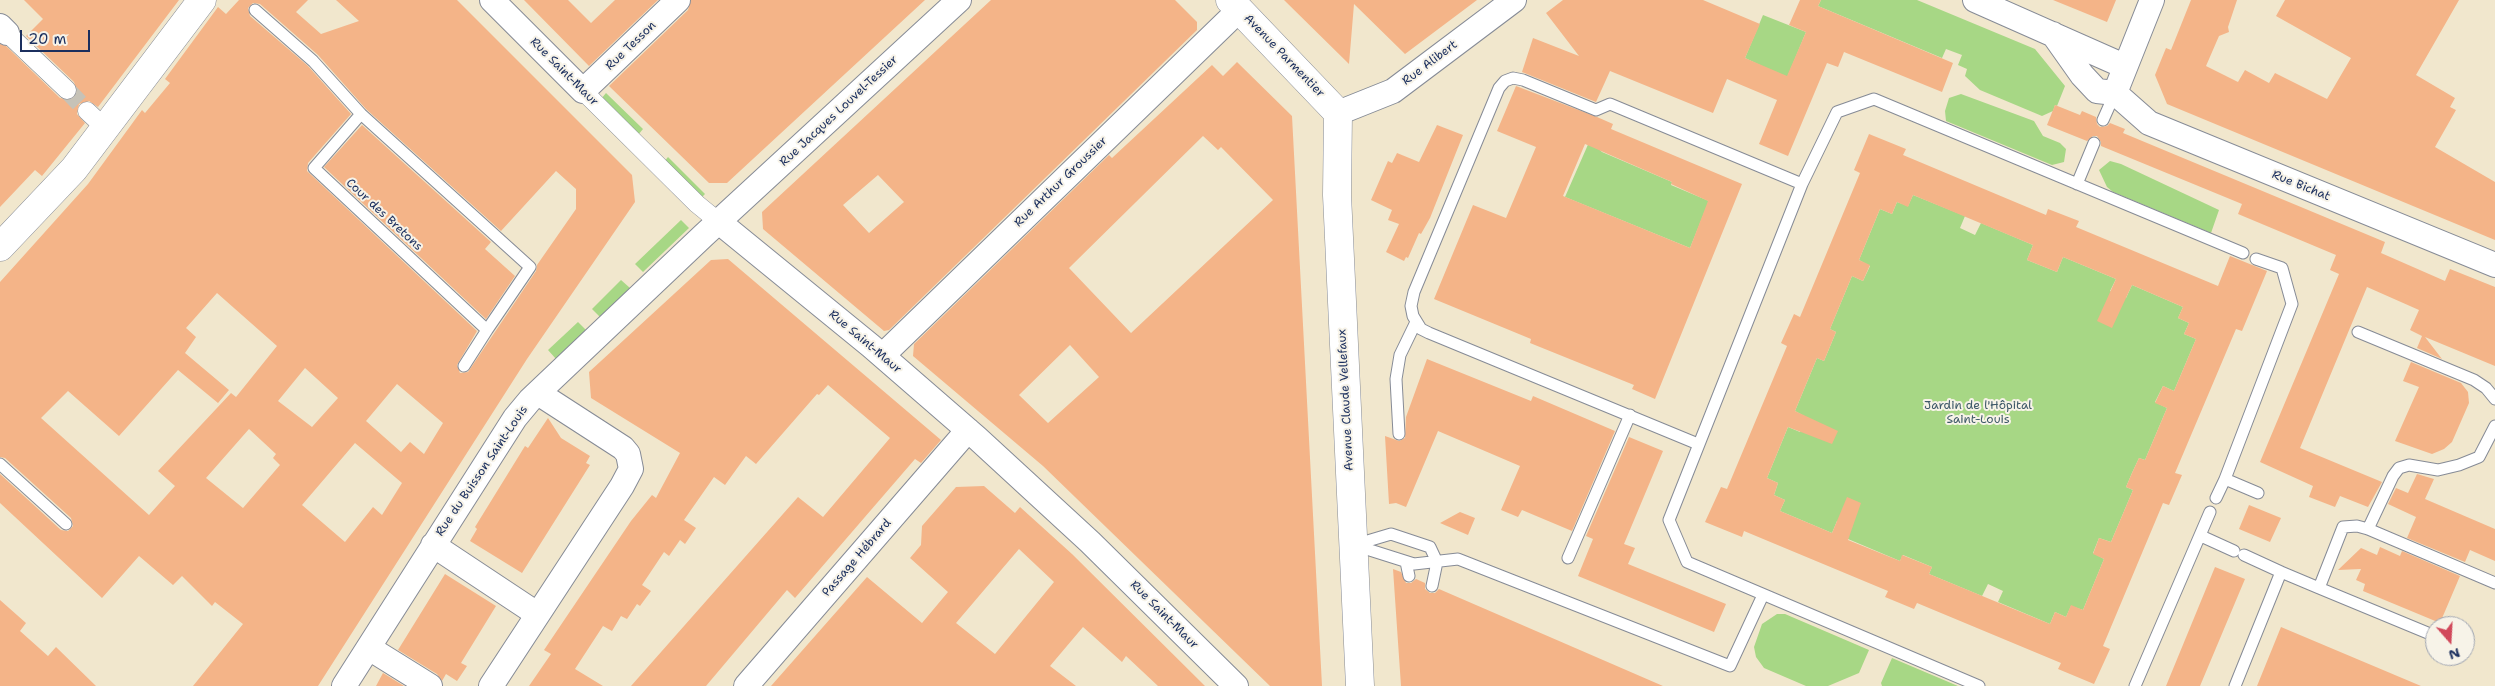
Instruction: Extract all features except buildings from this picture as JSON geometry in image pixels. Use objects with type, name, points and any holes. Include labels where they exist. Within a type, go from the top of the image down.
[{"type":"street","points":[[1,245],[74,169],[96,119],[202,0]]},
{"type":"street","name":"Rue Saint-Maur","points":[[492,0],[697,204],[883,355],[968,430],[1090,542],[1236,686]]},
{"type":"street","name":"Rue Tesson","points":[[583,91],[678,0]]},
{"type":"street","name":"Rue Jacques Louvel-Tessier","points":[[719,222],[959,0]]},
{"type":"street","name":"Rue Alibert","points":[[1338,113],[1393,91],[1514,0]]},
{"type":"street","points":[[1975,0],[2124,66]]},
{"type":"street","points":[[2114,93],[2152,0]]},
{"type":"street","name":"Avenue Parmentier","points":[[1234,5],[1338,113]]},
{"type":"street","name":"Rue Arthur Groussier","points":[[883,355],[1234,5]]},
{"type":"street","points":[[4,29],[66,90]]},
{"type":"street","name":"Rue Bichat","points":[[2052,33],[2082,75],[2097,91],[2114,93],[2155,126],[2495,266]]},
{"type":"street","name":"Avenue Claude Vellefaux","points":[[1338,113],[1337,195],[1343,358],[1360,686]]},
{"type":"street","name":"Rue du Buisson Saint-Louis","points":[[344,686],[515,418],[538,393],[719,222]]},
{"type":"street","points":[[491,686],[622,486],[629,474],[631,462],[623,448],[538,393]]},
{"type":"street","name":"Passage Hébrard","points":[[746,686],[968,430]]},
{"type":"street","points":[[433,545],[537,614]]},
{"type":"street","points":[[369,648],[430,686]]},
{"type":"lane","points":[[255,10],[313,61],[361,114],[530,267],[464,366]]},
{"type":"lane","points":[[1698,444],[1429,333],[1416,322],[1411,306],[1414,292],[1499,88],[1505,81],[1512,78],[1523,80],[1596,110],[1610,104],[1802,184]]},
{"type":"lane","points":[[2103,120],[2114,93]]},
{"type":"lane","points":[[1980,686],[1687,562],[1669,520],[1802,184],[1837,112],[1874,99],[2243,254]]},
{"type":"lane","name":"Cour des Bretons","points":[[361,114],[314,168],[487,330]]},
{"type":"lane","points":[[2077,184],[2094,143]]},
{"type":"lane","points":[[2216,498],[2292,304],[2282,268],[2256,259]]},
{"type":"lane","points":[[1399,434],[1396,379],[1400,355],[1416,322]]},
{"type":"lane","points":[[2358,332],[2474,380],[2486,388],[2495,399]]},
{"type":"lane","points":[[1568,558],[1630,415]]},
{"type":"lane","points":[[2368,530],[2392,476],[2399,468],[2409,465],[2438,470],[2458,466],[2478,457],[2495,426]]},
{"type":"lane","points":[[0,464],[66,524]]},
{"type":"lane","points":[[2225,479],[2258,493]]},
{"type":"lane","points":[[2135,686],[2210,512]]},
{"type":"lane","points":[[2319,588],[2343,527],[2357,526],[2495,583]]},
{"type":"lane","points":[[1354,545],[1391,534],[1430,547],[1437,562],[1432,586]]},
{"type":"lane","points":[[2201,536],[2281,572],[2425,632]]},
{"type":"lane","points":[[1354,545],[1414,564],[1458,559],[1730,666],[1763,595]]},
{"type":"lane","points":[[1406,562],[1409,576]]},
{"type":"lane","points":[[2235,686],[2281,572]]},
{"type":"green space","points":[[1821,0],[1917,0],[2035,49],[2065,86],[2057,106],[2055,105],[2053,111],[2042,116],[1980,90],[1965,76],[1967,69],[1958,65],[1962,55],[1946,49],[1942,58],[1818,6]]},
{"type":"green space","points":[[1763,15],[1806,32],[1787,78],[1745,58]]},
{"type":"green space","points":[[606,93],[643,129],[638,135],[601,99]]},
{"type":"green space","points":[[1961,94],[2034,121],[2043,136],[2060,143],[2066,149],[2064,162],[2052,165],[1946,121],[1945,111],[1949,98]]},
{"type":"green space","points":[[1590,140],[1602,152],[1672,182],[1671,185],[1709,201],[1690,248],[1565,197]]},
{"type":"green space","points":[[668,157],[705,194],[700,199],[663,163]]},
{"type":"green space","points":[[2110,161],[2121,164],[2219,210],[2211,233],[2113,192],[2107,187],[2099,170]]},
{"type":"green space","name":"Jardin de l'Hôpital Saint-Louis","points":[[1913,195],[1965,216],[1960,228],[1975,235],[1981,223],[2033,245],[2027,260],[2057,272],[2063,257],[2116,279],[2110,291],[2126,298],[2132,285],[2183,307],[2178,318],[2189,323],[2184,334],[2196,339],[2174,391],[2163,386],[2155,402],[2167,408],[2145,460],[2139,458],[2126,487],[2133,490],[2111,542],[2099,538],[2093,553],[2104,559],[2083,610],[2071,606],[2066,617],[2055,612],[2050,624],[1998,602],[2003,591],[1988,584],[1982,596],[1929,574],[1932,567],[1903,555],[1900,561],[1848,539],[1837,521],[1832,533],[1780,511],[1785,500],[1774,495],[1778,483],[1767,478],[1788,427],[1800,432],[1806,417],[1795,411],[1817,358],[1824,361],[1836,332],[1830,329],[1852,276],[1863,281],[1870,266],[1859,260],[1880,209],[1892,214],[1897,202],[1908,206]]},
{"type":"green space","points":[[681,220],[689,228],[643,272],[635,264]]},
{"type":"green space","points":[[621,280],[630,288],[600,317],[592,309]]},
{"type":"green space","points":[[578,322],[586,330],[556,359],[548,350]]},
{"type":"green space","points":[[1777,614],[1785,614],[1869,650],[1859,673],[1828,686],[1806,686],[1764,668],[1756,657],[1754,647],[1762,624]]},
{"type":"green space","points":[[1892,658],[1958,686],[1882,686],[1881,683]]},
{"type":"tunnel","points":[[67,90],[87,111]]}]
